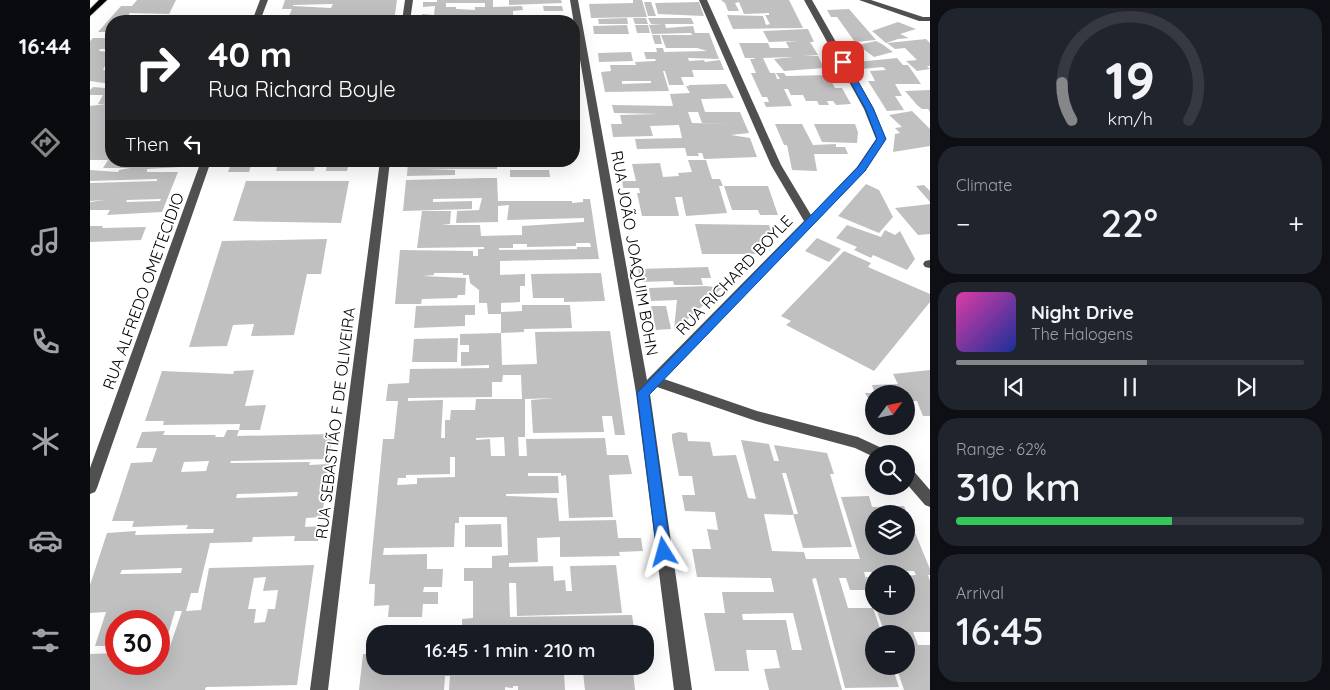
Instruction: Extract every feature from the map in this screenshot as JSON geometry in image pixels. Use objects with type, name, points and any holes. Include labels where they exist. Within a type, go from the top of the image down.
[{"type":"main road","points":[[90,25],[91,13],[103,0]]},
{"type":"street","points":[[258,15],[264,0]]},
{"type":"street","points":[[407,15],[409,0]]},
{"type":"street","name":"RUA JOÃO JOAQUIM BOHN","points":[[574,0],[577,15]]},
{"type":"street","points":[[703,0],[776,165],[809,221]]},
{"type":"street","points":[[808,0],[820,0]]},
{"type":"street","name":"RUA RICHARD BOYLE","points":[[643,393],[861,169],[882,139],[869,108],[808,0]]},
{"type":"street","points":[[863,0],[926,19],[930,25]]},
{"type":"street","name":"RUA JOÃO JOAQUIM BOHN","points":[[580,34],[643,393],[683,690]]},
{"type":"street","name":"RUA ALFREDO OMETECIDIO","points":[[90,488],[204,167]]},
{"type":"street","name":"RUA SEBASTIÃO F DE OLIVEIRA","points":[[319,690],[384,167]]},
{"type":"street","points":[[654,381],[756,416],[865,446]]},
{"type":"street","points":[[915,483],[930,501]]},
{"type":"building","points":[[137,0],[176,0],[169,14],[130,13],[129,15],[113,15],[121,6],[132,6]]},
{"type":"building","points":[[285,0],[397,0],[395,15],[289,15],[292,9],[282,9]],"holes":[[[333,4],[331,8],[293,5]]]},
{"type":"building","points":[[437,0],[493,0],[493,7],[522,6],[523,10],[513,11],[513,15],[434,15],[435,6],[423,7],[423,2],[437,2]],"holes":[[[446,3],[485,3],[485,7],[475,7],[475,10],[456,9],[456,7],[446,7]]]},
{"type":"building","points":[[509,0],[561,0],[562,3],[509,5]]},
{"type":"building","points":[[633,0],[642,0],[647,17],[591,18],[589,4],[633,3]]},
{"type":"building","points":[[721,0],[789,0],[803,28],[733,29],[727,15],[763,16],[766,25],[770,24],[765,15],[769,15],[769,13],[744,14],[739,2],[735,3],[739,11],[728,11],[725,3]]},
{"type":"building","points":[[644,2],[651,2],[656,16],[648,16]]},
{"type":"building","points":[[699,2],[704,16],[658,14],[655,3]]},
{"type":"building","points":[[543,6],[562,6],[563,11],[544,11]]},
{"type":"building","points":[[849,9],[876,40],[855,42],[837,17],[831,17],[827,10]]},
{"type":"building","points":[[627,18],[628,24],[599,24],[598,19]]},
{"type":"building","points":[[633,18],[646,18],[648,24],[635,24]]},
{"type":"building","points":[[648,18],[691,18],[694,24],[665,24],[666,28],[693,26],[695,33],[709,33],[719,59],[688,58],[689,61],[704,60],[705,62],[720,60],[724,70],[692,70],[694,77],[681,77],[684,85],[669,85],[665,71],[663,71],[669,91],[605,92],[601,72],[611,71],[610,65],[636,65],[635,62],[656,61],[655,59],[646,59],[644,52],[657,52],[656,48],[663,48],[664,52],[707,51],[697,48],[666,48],[661,35],[692,35],[691,33],[652,34],[649,25],[662,24],[651,24]],"holes":[[[622,81],[651,81],[651,83],[622,84]]]},
{"type":"building","points":[[898,22],[916,29],[900,34],[909,38],[886,43],[872,31]]},
{"type":"building","points":[[105,24],[105,32],[98,32]]},
{"type":"building","points":[[627,25],[629,34],[594,34],[593,26]]},
{"type":"building","points":[[635,25],[648,25],[650,33],[637,33]]},
{"type":"building","points":[[808,29],[814,42],[810,42],[818,55],[804,55],[818,56],[824,68],[784,71],[774,59],[793,57],[763,58],[770,73],[775,73],[777,79],[780,79],[776,73],[784,73],[786,76],[828,75],[835,88],[842,88],[851,104],[836,105],[833,101],[827,101],[829,105],[819,105],[817,101],[806,101],[803,95],[791,95],[788,89],[784,89],[792,106],[766,107],[764,102],[769,102],[767,97],[762,97],[751,73],[756,73],[750,59],[755,59],[745,58],[739,43],[768,43],[770,48],[789,48],[786,42],[798,41],[769,42],[763,31]]},
{"type":"building","points":[[652,35],[660,35],[662,44],[655,44]]},
{"type":"building","points":[[93,38],[105,38],[105,49],[100,49],[99,51],[105,52],[105,66],[103,70],[105,70],[105,83],[90,81],[90,41]]},
{"type":"building","points":[[926,39],[930,43],[930,66],[927,66],[930,69],[917,71],[906,61],[917,60],[905,48],[895,49],[887,43]]},
{"type":"building","points":[[876,41],[893,52],[874,57],[858,45]]},
{"type":"building","points":[[631,52],[633,61],[599,62],[598,53]]},
{"type":"building","points":[[897,58],[903,65],[908,65],[921,84],[895,84],[902,96],[895,96],[904,110],[887,111],[868,81],[875,81],[870,71],[886,70],[883,67],[861,69],[857,62]]},
{"type":"building","points":[[726,84],[734,98],[701,99],[705,112],[740,112],[749,133],[731,135],[750,138],[757,157],[704,159],[702,153],[698,153],[699,156],[687,156],[685,148],[637,149],[635,139],[682,138],[679,125],[650,126],[653,136],[613,137],[611,124],[622,124],[620,115],[660,114],[614,113],[612,105],[673,106],[670,94],[690,93],[686,86]],"holes":[[[688,112],[698,112],[702,123],[735,124],[692,123]]]},
{"type":"building","points":[[93,87],[105,88],[105,104],[98,104],[103,95],[90,95],[90,90]]},
{"type":"building","points":[[930,90],[930,112],[928,109],[922,109],[917,105],[905,91]]},
{"type":"building","points":[[105,104],[105,160],[90,160],[90,106]]},
{"type":"building","points":[[912,111],[930,129],[930,146],[893,152],[895,134],[900,133],[895,128],[902,127],[889,115]]},
{"type":"building","points":[[775,124],[802,124],[813,145],[836,144],[836,147],[845,147],[848,154],[814,154],[817,171],[792,170],[787,145],[784,145]]},
{"type":"building","points":[[814,124],[855,124],[858,132],[857,143],[822,142]]},
{"type":"building","points":[[688,160],[706,160],[712,179],[720,179],[723,186],[719,186],[727,213],[686,216],[682,197],[675,197],[679,216],[642,216],[637,193],[640,193],[639,188],[623,188],[622,181],[636,181],[632,164],[660,163],[663,177],[679,176],[678,173],[692,172]]},
{"type":"building","points":[[105,165],[105,167],[180,167],[147,169],[147,172],[178,172],[162,212],[107,215],[110,210],[90,210],[90,202],[104,200],[90,201],[90,183],[157,181],[157,179],[90,181],[90,170],[118,172],[119,170],[130,168],[103,168]],"holes":[[[161,199],[160,201],[126,202],[127,200]]]},
{"type":"building","points":[[230,167],[250,167],[249,172],[228,172]]},
{"type":"building","points":[[277,167],[315,167],[314,171],[276,171]]},
{"type":"building","points":[[327,167],[348,167],[347,171],[326,171]]},
{"type":"building","points":[[408,167],[497,167],[497,169],[426,169],[455,170],[455,175],[407,176]]},
{"type":"building","points":[[510,170],[549,170],[550,177],[510,177]]},
{"type":"building","points":[[497,178],[498,201],[572,201],[572,203],[583,202],[583,199],[590,199],[599,259],[500,261],[500,275],[525,274],[525,286],[520,286],[520,302],[501,303],[501,312],[522,311],[522,305],[570,305],[572,328],[524,329],[524,332],[501,333],[501,314],[488,314],[487,303],[479,303],[479,290],[470,283],[469,275],[463,275],[463,273],[434,273],[434,275],[423,276],[466,278],[465,295],[458,295],[457,298],[422,299],[421,304],[395,304],[400,250],[473,251],[473,256],[478,256],[478,249],[484,249],[484,247],[417,248],[422,211],[451,211],[450,224],[442,225],[480,225],[481,236],[522,235],[522,226],[584,222],[584,218],[507,220],[509,205],[498,206],[498,222],[456,223],[457,211],[479,210],[482,198],[433,199],[433,202],[472,201],[472,209],[403,211],[406,180]],"holes":[[[576,243],[590,243],[591,247],[577,247],[577,249],[499,250],[499,248],[513,248],[513,244],[527,244],[527,247],[576,246]]]},
{"type":"building","points":[[246,181],[349,181],[341,223],[233,221]]},
{"type":"building","points":[[866,184],[879,190],[893,217],[879,233],[838,216]]},
{"type":"building","points":[[924,185],[930,191],[930,202],[916,186]]},
{"type":"building","points":[[724,186],[768,186],[778,215],[760,215],[758,210],[732,210]]},
{"type":"building","points":[[930,204],[930,234],[918,235],[895,208]]},
{"type":"building","points":[[695,224],[769,225],[772,235],[763,235],[765,243],[758,243],[762,254],[702,254]]},
{"type":"building","points":[[847,225],[881,237],[885,230],[895,235],[900,231],[915,259],[907,270],[873,255],[871,258],[854,250],[857,247],[836,238]]},
{"type":"building","points":[[90,226],[103,226],[102,228],[146,227],[141,240],[90,242]]},
{"type":"building","points":[[817,238],[841,249],[829,262],[805,251]]},
{"type":"building","points":[[327,239],[321,274],[307,274],[294,335],[251,336],[254,324],[233,325],[227,346],[189,347],[222,241]]},
{"type":"building","points":[[844,251],[871,263],[868,267],[930,294],[930,302],[874,371],[786,325],[791,321],[781,316]]},
{"type":"building","points":[[708,267],[711,278],[701,278],[703,285],[674,285],[673,281],[640,282],[638,269]]},
{"type":"building","points":[[601,273],[605,301],[564,302],[564,298],[533,298],[531,274]]},
{"type":"building","points":[[706,286],[722,288],[677,329],[674,329],[677,300],[651,301],[649,288]]},
{"type":"building","points":[[475,305],[475,315],[465,315],[465,326],[414,328],[416,306]]},
{"type":"building","points":[[651,306],[666,306],[671,329],[656,330]]},
{"type":"building","points":[[610,331],[625,435],[615,435],[612,416],[602,416],[604,432],[533,433],[531,400],[554,398],[525,399],[525,437],[518,437],[519,456],[527,456],[526,439],[605,438],[607,455],[628,455],[632,474],[609,475],[613,517],[569,518],[566,475],[561,476],[561,473],[528,473],[528,476],[558,476],[559,493],[506,494],[506,496],[557,498],[559,521],[616,520],[618,538],[641,538],[643,551],[619,552],[620,556],[560,557],[560,537],[537,538],[538,562],[509,563],[509,567],[553,566],[554,581],[565,580],[566,591],[572,591],[570,566],[616,565],[622,613],[517,616],[516,583],[509,583],[510,617],[632,615],[634,625],[462,625],[462,619],[473,618],[473,581],[464,581],[464,568],[492,568],[492,556],[508,555],[507,517],[459,517],[459,523],[455,523],[454,547],[384,548],[383,555],[427,554],[427,569],[443,569],[442,587],[424,587],[423,592],[438,592],[438,604],[423,604],[422,617],[388,617],[389,605],[374,606],[375,584],[369,584],[383,439],[394,439],[398,401],[386,401],[388,384],[409,383],[410,369],[489,368],[489,365],[461,366],[461,352],[469,352],[469,345],[460,345],[460,334],[501,333],[502,365],[537,364],[535,332]],"holes":[[[503,375],[521,375],[522,399],[476,399],[475,410],[451,410],[450,420],[445,420],[445,438],[441,438],[443,400],[408,401],[408,398],[492,397],[492,382],[502,382]],[[504,437],[505,456],[491,456],[490,439],[476,440],[476,438]],[[450,457],[455,457],[455,477],[417,478],[417,484],[397,485],[398,478],[406,478],[406,475],[450,474]]]},
{"type":"building","points":[[458,338],[457,362],[412,362],[414,339]]},
{"type":"building","points":[[254,370],[245,406],[266,405],[260,430],[239,430],[240,424],[163,425],[164,421],[145,421],[162,371],[233,374],[234,371]]},
{"type":"building","points":[[930,370],[930,416],[923,416],[917,401],[915,401],[915,385],[872,385],[898,384],[893,374]]},
{"type":"building","points":[[227,430],[239,430],[237,436],[333,434],[329,459],[231,461],[230,463],[310,462],[309,465],[329,464],[322,517],[306,518],[305,527],[320,526],[318,541],[294,541],[295,536],[253,537],[252,542],[210,543],[198,593],[191,593],[186,611],[201,610],[209,568],[314,565],[297,685],[206,687],[205,690],[90,690],[90,654],[105,653],[105,675],[170,675],[170,646],[182,611],[175,611],[170,628],[170,610],[105,610],[105,612],[90,613],[90,585],[107,533],[136,531],[135,535],[213,533],[214,529],[186,529],[188,525],[132,527],[134,521],[112,521],[131,463],[152,462],[157,448],[136,448],[142,432],[165,431],[163,435],[216,435],[215,437],[224,437]],"holes":[[[209,461],[206,471],[181,472],[184,462]],[[298,492],[297,496],[236,498],[237,494]],[[182,568],[181,573],[120,574],[122,570]],[[266,577],[263,591],[278,590],[275,609],[268,609],[265,622],[254,623],[256,609],[248,609],[254,578]]]},
{"type":"building","points":[[679,432],[687,433],[688,441],[710,442],[713,456],[736,455],[748,498],[756,499],[741,440],[769,444],[774,461],[779,461],[774,445],[827,453],[834,474],[830,474],[852,547],[803,548],[793,515],[764,514],[772,551],[804,552],[806,559],[860,559],[841,497],[869,496],[871,505],[865,505],[865,555],[915,555],[915,533],[930,569],[930,575],[928,575],[930,581],[930,632],[915,632],[915,625],[882,625],[878,615],[915,615],[915,565],[865,565],[865,590],[850,590],[846,578],[839,578],[848,608],[865,608],[865,615],[875,615],[879,625],[865,625],[865,675],[895,675],[899,687],[845,688],[816,578],[812,579],[842,690],[769,690],[764,669],[780,668],[776,650],[746,650],[749,671],[715,671],[704,613],[725,613],[722,592],[774,592],[771,578],[697,577],[692,549],[711,549],[707,529],[718,530],[715,512],[685,511],[682,495],[695,495],[692,476],[679,476],[672,434]],"holes":[[[782,473],[786,473],[798,514],[794,514]],[[793,613],[802,650],[792,650],[786,620],[743,620],[742,614]]]},
{"type":"building","points":[[501,524],[502,547],[465,547],[465,525]]},
{"type":"building","points":[[105,615],[105,646],[95,646]]},
{"type":"building","points":[[915,637],[918,645],[930,645],[930,690],[904,690],[899,675],[915,675]]},
{"type":"building","points":[[363,654],[366,654],[366,675],[564,675],[565,690],[518,690],[518,686],[513,686],[513,688],[505,687],[505,690],[449,690],[450,676],[445,676],[444,690],[359,690]]},
{"type":"building","points":[[583,675],[633,675],[635,690],[585,690]]},
{"type":"route","points":[[664,552],[643,393],[861,169],[882,139],[869,108],[843,62]]}]
